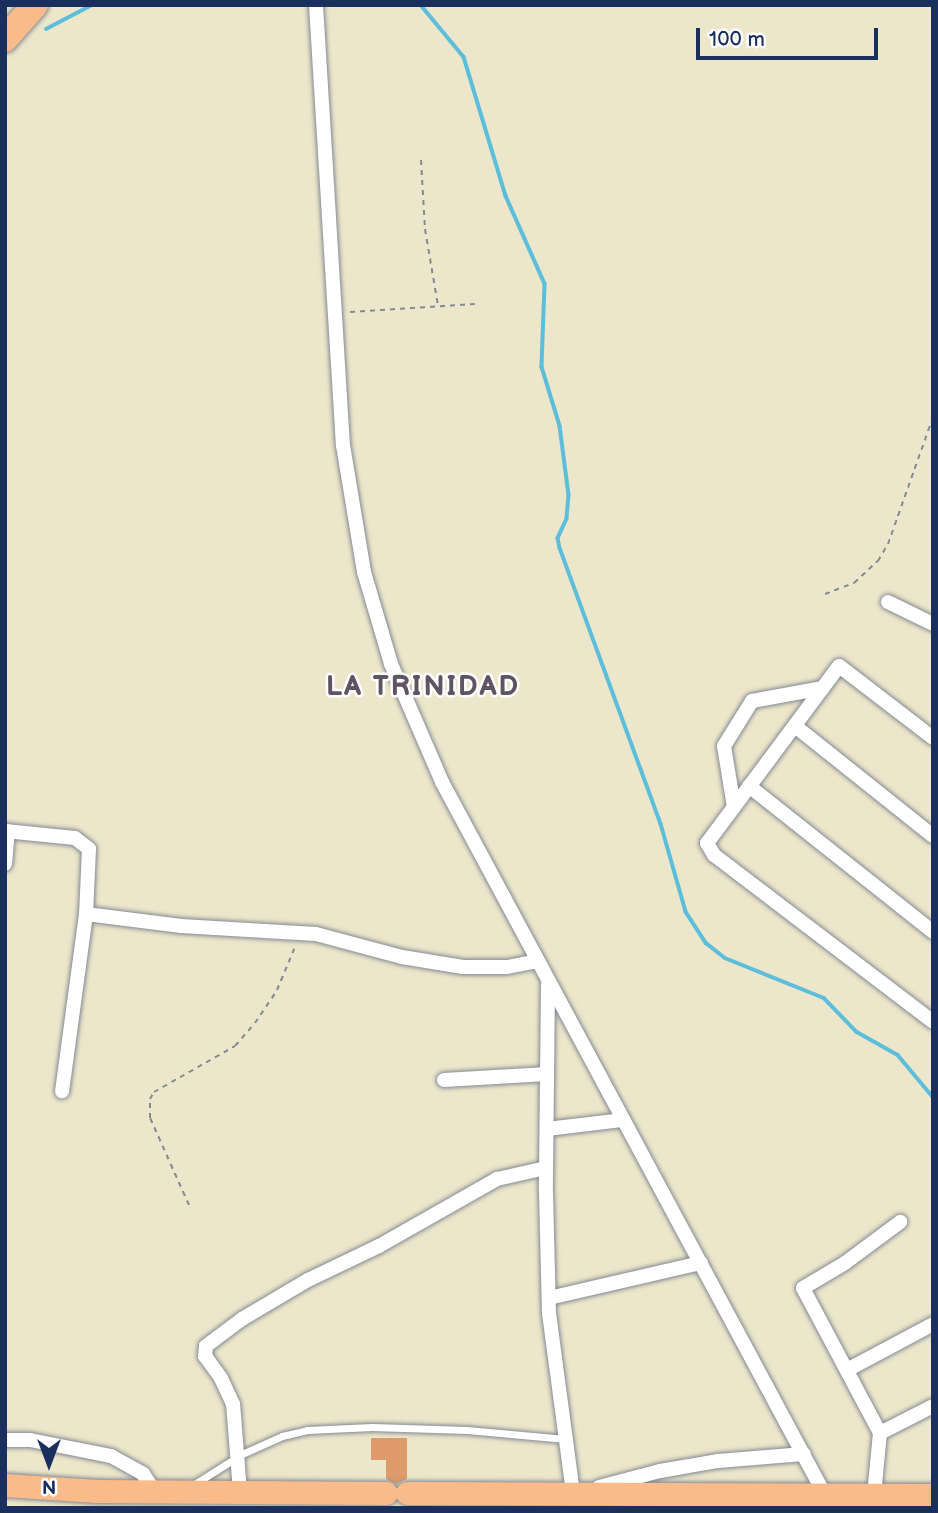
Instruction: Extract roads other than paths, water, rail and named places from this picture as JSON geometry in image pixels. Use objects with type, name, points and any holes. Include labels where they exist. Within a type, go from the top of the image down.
[{"type":"highway","points":[[5,39],[35,5]]},
{"type":"main road","points":[[5,1485],[47,1490],[240,1492],[303,1500],[397,1493],[485,1501],[573,1494],[829,1501],[874,1495],[933,1495]]},
{"type":"street","points":[[316,5],[346,471],[364,572],[391,664],[442,782],[829,1501]]},
{"type":"street","points":[[888,602],[933,624]]},
{"type":"street","points":[[932,1020],[713,855],[707,843],[839,667],[933,738]]},
{"type":"street","points":[[734,807],[724,746],[752,701],[823,688]]},
{"type":"street","points":[[795,726],[933,836]]},
{"type":"street","points":[[750,786],[933,932]]},
{"type":"street","points":[[5,864],[7,831],[75,838],[84,842],[89,849],[86,914],[62,1091]]},
{"type":"street","points":[[86,914],[181,926],[329,936],[402,957],[463,967],[507,967],[537,961]]},
{"type":"street","points":[[548,982],[548,1298],[573,1494],[683,1467],[804,1454]]},
{"type":"street","points":[[443,1080],[547,1074]]},
{"type":"street","points":[[547,1129],[623,1120]]},
{"type":"street","points":[[240,1492],[233,1404],[221,1378],[205,1356],[206,1346],[242,1320],[308,1280],[379,1246],[497,1179],[546,1168]]},
{"type":"street","points":[[874,1495],[880,1433],[803,1288],[845,1263],[900,1222]]},
{"type":"street","points":[[548,1298],[701,1263]]},
{"type":"street","points":[[847,1370],[933,1324]]},
{"type":"street","points":[[880,1433],[933,1406]]},
{"type":"street","points":[[5,1440],[30,1440],[111,1456],[143,1474],[155,1492]]},
{"type":"lane","points":[[183,1492],[237,1456],[282,1436],[329,1427],[467,1430],[566,1439]]},
{"type":"waterway","points":[[46,29],[92,5]]},
{"type":"waterway","points":[[421,5],[464,57],[506,196],[545,284],[542,367],[560,426],[569,495],[567,519],[558,538],[560,548],[661,824],[686,912],[706,943],[725,958],[824,998],[857,1032],[898,1055],[933,1097]]},
{"type":"district","name":"LA TRINIDAD","points":[[423,687]]}]
